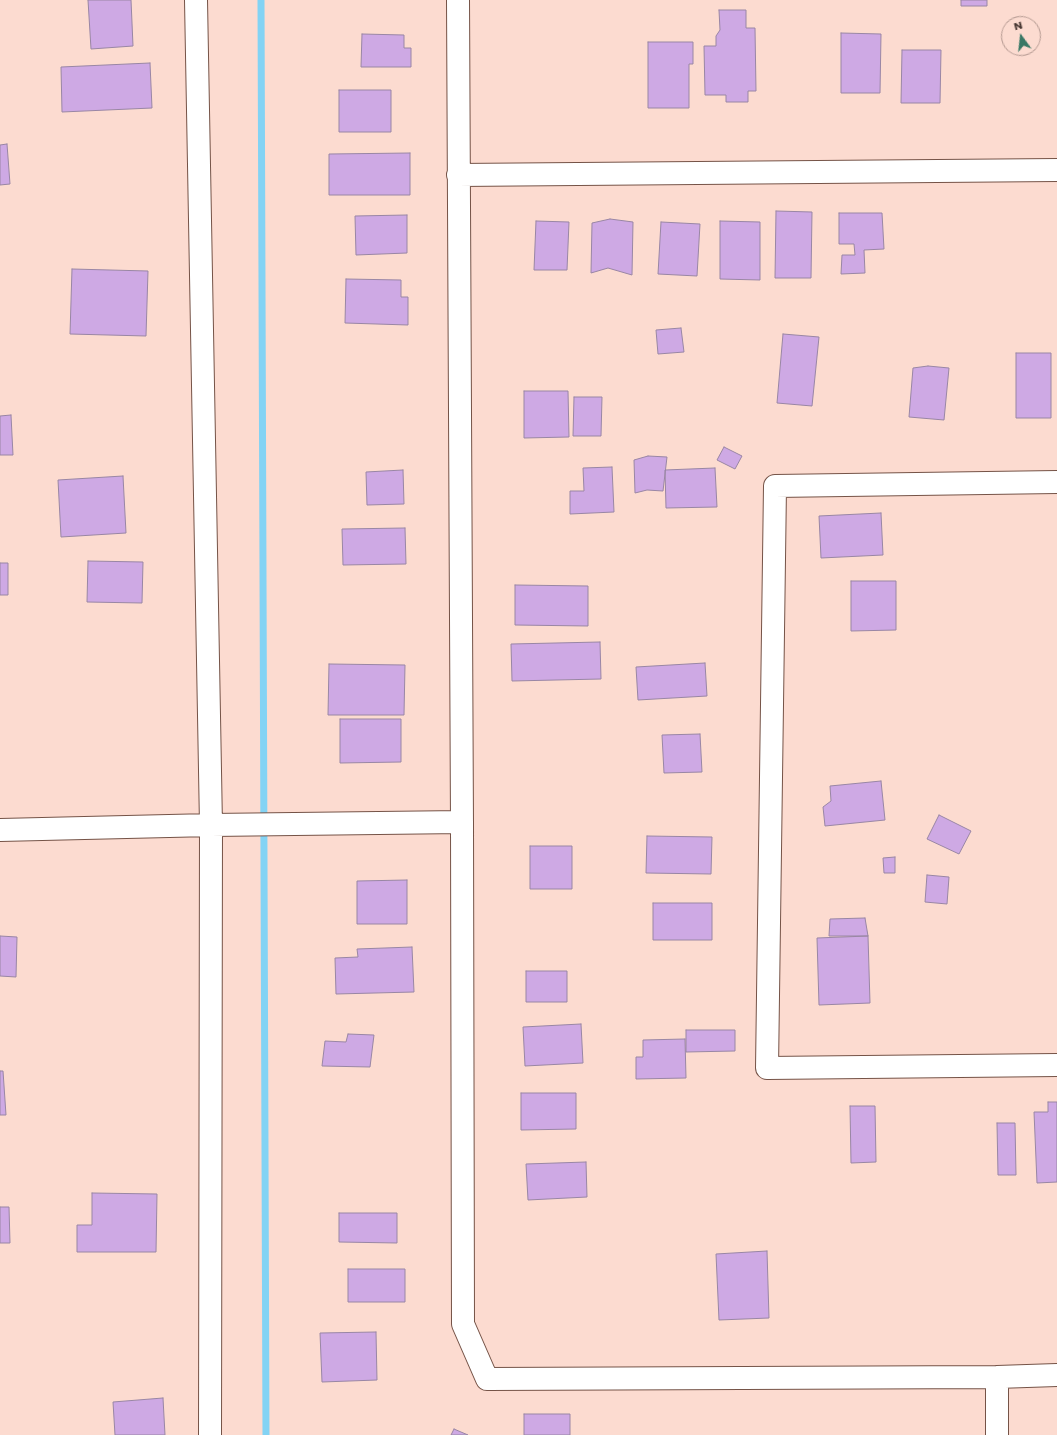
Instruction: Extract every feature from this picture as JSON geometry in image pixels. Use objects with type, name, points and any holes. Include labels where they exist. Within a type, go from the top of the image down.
[{"type":"street","points":[[196,0],[211,825],[210,1435]]},
{"type":"street","points":[[458,0],[463,1324],[488,1379],[997,1377],[1042,1375]]},
{"type":"street","points":[[458,175],[1057,170]]},
{"type":"street","points":[[1057,482],[775,486],[767,1068],[1057,1065]]},
{"type":"street","points":[[0,830],[211,825],[462,822]]},
{"type":"street","points":[[997,1377],[997,1435]]},
{"type":"building","points":[[88,0],[131,0],[133,46],[91,49]]},
{"type":"building","points":[[961,0],[987,0],[987,6],[961,6]]},
{"type":"building","points":[[719,10],[746,10],[746,28],[755,28],[756,91],[748,91],[748,102],[726,102],[726,95],[705,95],[704,46],[716,46],[716,36],[720,30]]},
{"type":"building","points":[[841,33],[881,34],[880,93],[841,93]]},
{"type":"building","points":[[362,34],[404,35],[404,48],[411,48],[411,67],[361,67]]},
{"type":"building","points":[[648,42],[693,42],[693,64],[689,64],[689,108],[648,108]]},
{"type":"building","points":[[902,50],[941,50],[940,103],[901,103]]},
{"type":"building","points":[[150,63],[152,108],[62,112],[61,67]]},
{"type":"building","points":[[339,90],[391,90],[391,132],[339,132]]},
{"type":"building","points":[[7,144],[10,184],[0,185],[0,145]]},
{"type":"building","points":[[410,153],[410,195],[329,195],[329,154]]},
{"type":"building","points":[[776,211],[812,212],[811,278],[775,278]]},
{"type":"building","points":[[839,213],[882,213],[884,249],[864,250],[865,273],[841,274],[842,255],[855,255],[854,244],[839,244]]},
{"type":"building","points":[[407,215],[407,253],[356,255],[355,216]]},
{"type":"building","points":[[610,219],[633,222],[632,275],[608,268],[591,273],[592,223]]},
{"type":"building","points":[[536,221],[569,222],[567,270],[534,270]]},
{"type":"building","points":[[720,221],[760,222],[760,280],[720,279]]},
{"type":"building","points":[[661,222],[700,224],[697,276],[658,274]]},
{"type":"building","points":[[72,269],[148,271],[146,336],[70,334]]},
{"type":"building","points":[[346,279],[401,280],[401,297],[408,297],[408,325],[345,323]]},
{"type":"building","points":[[681,328],[684,352],[658,354],[656,330]]},
{"type":"building","points":[[783,334],[819,337],[812,406],[777,403]]},
{"type":"building","points":[[1016,353],[1051,353],[1051,418],[1016,418]]},
{"type":"building","points":[[928,366],[949,368],[944,420],[909,417],[913,368]]},
{"type":"building","points":[[524,391],[568,391],[569,437],[524,438]]},
{"type":"building","points":[[574,397],[602,397],[601,436],[573,436]]},
{"type":"building","points":[[11,415],[13,455],[0,455],[0,416]]},
{"type":"building","points":[[724,447],[742,456],[735,469],[717,460]]},
{"type":"building","points":[[648,456],[667,457],[663,491],[647,490],[635,493],[634,460]]},
{"type":"building","points":[[612,467],[614,512],[570,514],[570,491],[584,491],[583,468]]},
{"type":"building","points":[[715,468],[717,507],[666,508],[665,470]]},
{"type":"building","points":[[403,470],[404,504],[367,505],[366,472]]},
{"type":"building","points":[[123,476],[126,533],[61,537],[58,480]]},
{"type":"building","points":[[881,513],[883,555],[821,558],[819,516]]},
{"type":"building","points":[[405,528],[406,564],[343,565],[342,529]]},
{"type":"building","points":[[88,561],[143,562],[142,603],[87,602]]},
{"type":"building","points":[[0,563],[8,563],[8,595],[0,595]]},
{"type":"building","points":[[851,581],[896,581],[896,630],[851,631]]},
{"type":"building","points":[[515,585],[588,586],[588,626],[515,625]]},
{"type":"building","points":[[600,642],[601,679],[512,681],[511,644]]},
{"type":"building","points":[[705,663],[707,696],[638,700],[636,667]]},
{"type":"building","points":[[329,664],[405,665],[404,715],[328,715]]},
{"type":"building","points":[[340,719],[401,719],[401,762],[340,763]]},
{"type":"building","points":[[700,734],[702,772],[664,773],[662,735]]},
{"type":"building","points":[[881,781],[885,820],[825,826],[823,807],[831,801],[830,786]]},
{"type":"building","points":[[939,815],[971,831],[959,854],[927,839]]},
{"type":"building","points":[[647,836],[712,837],[711,874],[646,873]]},
{"type":"building","points":[[530,846],[572,846],[572,889],[530,889]]},
{"type":"building","points":[[895,857],[895,873],[884,873],[883,858]]},
{"type":"building","points":[[927,875],[949,877],[947,904],[925,902]]},
{"type":"building","points":[[407,880],[407,924],[357,924],[357,881]]},
{"type":"building","points":[[653,903],[712,903],[712,940],[653,940]]},
{"type":"building","points":[[865,918],[868,936],[829,936],[830,919]]},
{"type":"building","points":[[0,936],[17,937],[16,977],[0,976]]},
{"type":"building","points":[[868,936],[870,1003],[819,1005],[817,938]]},
{"type":"building","points":[[412,947],[414,992],[336,994],[335,958],[358,957],[357,949]]},
{"type":"building","points":[[526,971],[567,971],[567,1002],[526,1002]]},
{"type":"building","points":[[581,1024],[583,1063],[525,1066],[523,1027]]},
{"type":"building","points":[[686,1030],[735,1030],[735,1051],[686,1052]]},
{"type":"building","points":[[348,1034],[374,1035],[370,1067],[322,1066],[325,1041],[346,1042]]},
{"type":"building","points":[[685,1039],[686,1078],[636,1079],[636,1057],[643,1057],[643,1040]]},
{"type":"building","points":[[0,1071],[3,1071],[6,1115],[0,1115]]},
{"type":"building","points":[[521,1093],[576,1093],[576,1129],[521,1130]]},
{"type":"building","points":[[1048,1102],[1057,1102],[1057,1182],[1037,1183],[1034,1112],[1048,1112]]},
{"type":"building","points":[[850,1106],[875,1106],[876,1162],[851,1163]]},
{"type":"building","points":[[997,1123],[1015,1123],[1016,1175],[998,1175]]},
{"type":"building","points":[[586,1162],[587,1197],[528,1200],[526,1164]]},
{"type":"building","points":[[92,1193],[157,1194],[156,1252],[77,1252],[77,1225],[92,1225]]},
{"type":"building","points":[[0,1207],[9,1207],[10,1243],[0,1243]]},
{"type":"building","points":[[339,1213],[397,1213],[397,1243],[339,1242]]},
{"type":"building","points":[[767,1251],[769,1318],[719,1320],[716,1254]]},
{"type":"building","points":[[348,1269],[405,1269],[405,1302],[348,1302]]},
{"type":"building","points":[[376,1332],[377,1380],[322,1382],[320,1333]]},
{"type":"building","points":[[163,1398],[165,1435],[115,1435],[113,1402]]},
{"type":"building","points":[[524,1414],[570,1414],[570,1435],[524,1435]]},
{"type":"building","points":[[454,1429],[468,1435],[451,1435]]},
{"type":"waterway","points":[[261,0],[266,1435]]}]
